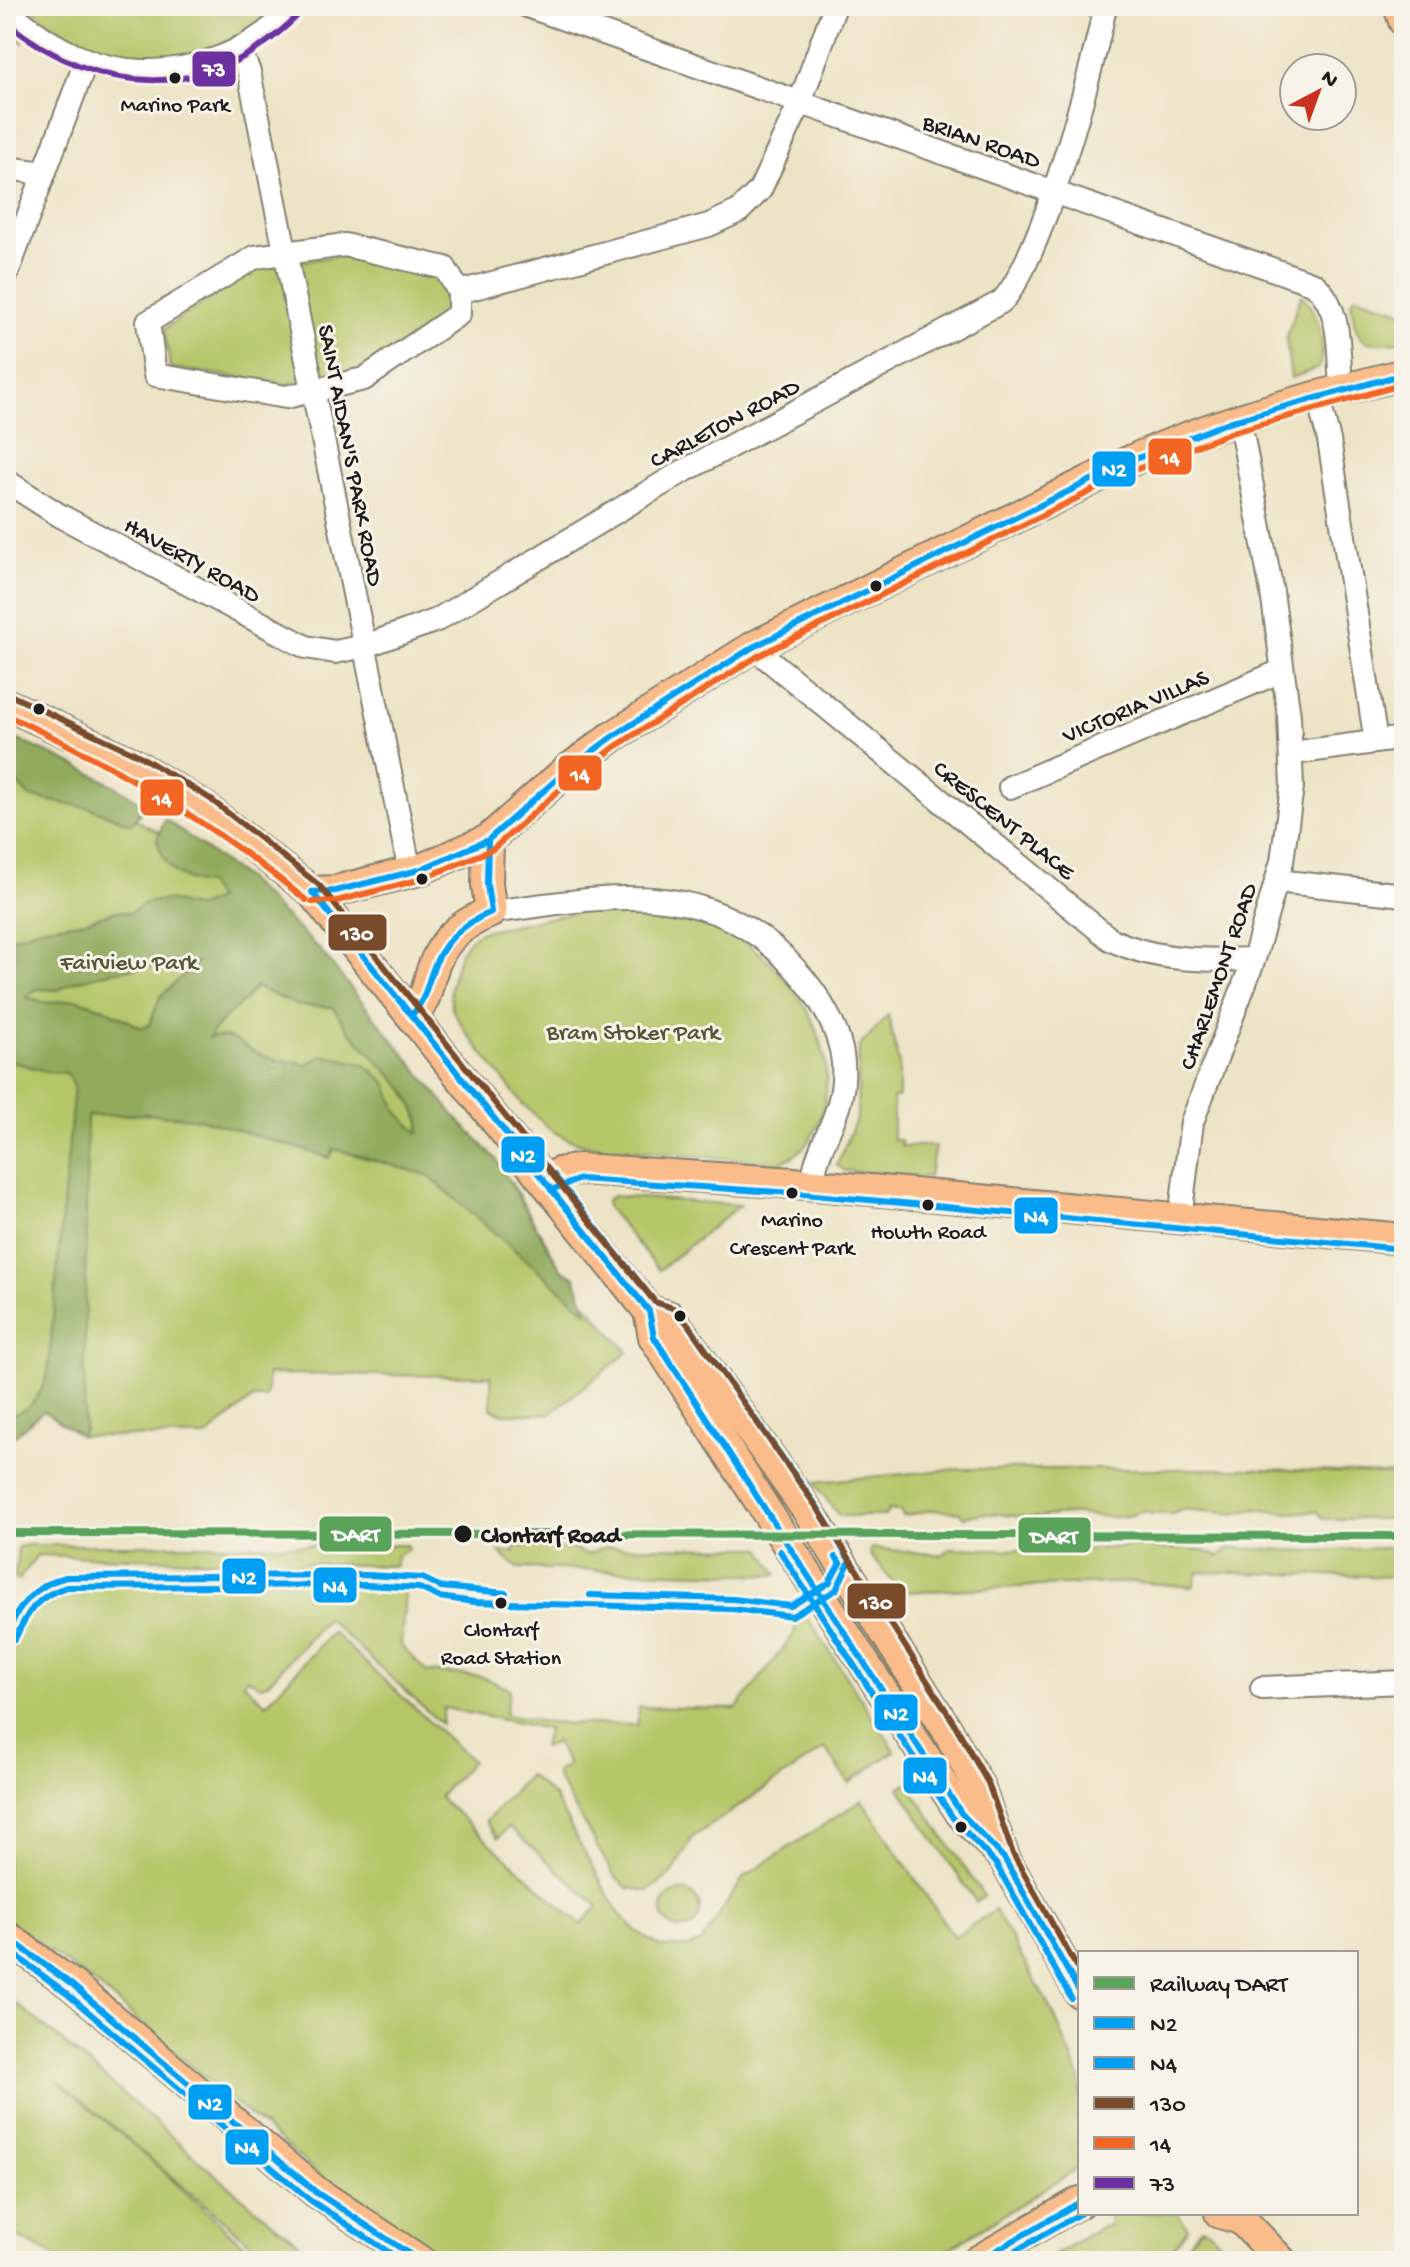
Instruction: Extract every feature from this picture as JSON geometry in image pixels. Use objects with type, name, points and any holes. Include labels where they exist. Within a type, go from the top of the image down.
[{"type":"main road","points":[[1399,6],[1404,21]]},
{"type":"main road","points":[[312,892],[335,891],[410,872],[488,840],[565,772],[612,737],[753,647],[1128,462],[1183,436],[1239,417],[1404,374]]},
{"type":"main road","points":[[1339,390],[1404,382]]},
{"type":"main road","points":[[6,704],[134,764],[204,807],[312,892],[649,1311],[668,1316],[679,1329],[810,1514],[904,1659],[979,1787],[1004,1858],[1078,1989]]},
{"type":"main road","points":[[412,1015],[423,1005],[433,966],[446,941],[462,925],[491,912],[487,884],[488,840]]},
{"type":"main road","points":[[546,1181],[559,1173],[581,1169],[812,1184],[1404,1239]]},
{"type":"main road","points":[[6,1936],[72,1985],[316,2192],[420,2261]]},
{"type":"main road","points":[[978,2261],[1078,2203]]},
{"type":"main road","points":[[1234,2215],[1281,2261]]},
{"type":"street","points":[[6,9],[45,42],[86,61],[117,68],[170,69],[214,60],[239,48],[293,6]]},
{"type":"street","name":"BRIAN ROAD","points":[[527,6],[799,105],[1314,284],[1324,292],[1334,316],[1339,390],[1329,440],[1376,742]]},
{"type":"street","points":[[459,292],[709,225],[739,211],[760,190],[799,105],[835,6]]},
{"type":"street","name":"CARLETON ROAD","points":[[365,646],[437,620],[680,473],[1001,302],[1023,273],[1053,192],[1105,6]]},
{"type":"street","name":"SAINT AIDAN'S PARK ROAD","points":[[239,48],[249,72],[287,252],[410,872]]},
{"type":"street","points":[[6,276],[14,225],[44,173],[86,61]]},
{"type":"street","points":[[6,168],[44,173]]},
{"type":"street","points":[[345,245],[445,268],[459,292],[459,314],[364,379],[286,397],[155,375],[148,322],[255,257],[287,252],[345,245]]},
{"type":"street","name":"CHARLEMONT ROAD","points":[[1180,1218],[1192,1122],[1254,959],[1277,881],[1292,787],[1293,753],[1272,592],[1239,417]]},
{"type":"street","name":"HAVERTY ROAD","points":[[6,481],[59,515],[288,640],[325,652],[365,646]]},
{"type":"street","name":"CRESCENT PLACE","points":[[753,647],[1110,939],[1129,948],[1179,958],[1254,959]]},
{"type":"street","name":"VICTORIA VILLAS","points":[[1010,787],[1281,671]]},
{"type":"street","points":[[1293,753],[1404,738]]},
{"type":"street","points":[[1277,881],[1404,895]]},
{"type":"street","points":[[491,912],[574,899],[641,896],[708,909],[733,918],[764,936],[807,983],[832,1025],[843,1060],[840,1109],[814,1166],[812,1184]]},
{"type":"street","points":[[1262,1688],[1404,1682]]},
{"type":"green space","points":[[28,6],[279,6],[249,29],[218,45],[161,56],[104,49],[51,24]]},
{"type":"green space","points":[[342,255],[437,272],[448,313],[360,372],[287,384],[170,368],[164,329],[256,268]]},
{"type":"green space","points":[[1301,295],[1308,302],[1320,329],[1321,359],[1319,368],[1291,378],[1286,339]]},
{"type":"green space","points":[[1356,296],[1404,312],[1404,341],[1378,343],[1363,340],[1353,316],[1351,301]]},
{"type":"green space","points":[[6,735],[102,779],[136,800],[144,809],[131,824],[90,808],[30,797],[6,771]]},
{"type":"green space","name":"Fairview Park","points":[[6,752],[163,834],[293,953],[483,1184],[511,1182],[561,1269],[575,1277],[582,1300],[628,1352],[549,1414],[503,1414],[491,1409],[491,1376],[268,1374],[266,1398],[253,1398],[206,1437],[81,1436],[43,1411],[6,1415]]},
{"type":"green space","name":"Fairview Park","points":[[165,819],[246,879],[319,949],[454,1115],[496,1159],[561,1269],[575,1277],[587,1312],[427,1175],[334,1149],[330,1158],[201,1119],[149,1114],[87,1116],[84,1429],[81,1436],[43,1411],[6,1443],[6,1415],[22,1411],[34,1401],[48,1372],[74,1086],[67,1073],[48,1072],[6,1060],[6,940],[39,928],[86,921],[115,911],[130,913],[147,902],[168,900],[197,908],[217,899],[207,884],[188,880],[173,871],[163,857],[157,839]],"holes":[[[197,962],[160,997],[149,1025],[142,1028],[104,1008],[75,999],[48,1003],[26,997],[37,989],[59,990],[73,982],[111,972]],[[255,987],[299,1006],[333,1007],[348,1030],[405,1090],[420,1120],[419,1133],[398,1113],[386,1082],[364,1064],[323,1055],[307,1065],[269,1058],[227,1037],[209,1038]]]},
{"type":"green space","name":"Bram Stoker Park","points":[[588,910],[648,913],[707,924],[743,941],[784,977],[813,1022],[822,1047],[826,1073],[825,1100],[817,1126],[797,1153],[779,1163],[588,1146],[550,1130],[522,1103],[466,1032],[452,1009],[450,988],[460,952],[472,937],[482,931]]},
{"type":"green space","points":[[888,1015],[899,1064],[899,1097],[893,1098],[893,1140],[901,1140],[901,1146],[935,1146],[929,1177],[845,1171],[837,1165],[857,1117],[859,1047]]},
{"type":"green space","points":[[613,1196],[740,1205],[659,1270],[607,1207],[606,1200]]},
{"type":"green space","points":[[958,1469],[1266,1469],[1404,1475],[1404,1519],[1323,1519],[1317,1511],[1290,1513],[1254,1509],[1234,1514],[1184,1509],[1172,1514],[1144,1511],[1118,1517],[1071,1514],[1032,1517],[991,1513],[964,1517],[959,1512],[932,1510],[903,1516],[901,1511],[888,1510],[885,1516],[839,1516],[814,1482]]},
{"type":"green space","points":[[407,1545],[408,1549],[397,1556],[395,1566],[37,1555],[19,1580],[15,1579],[18,1547]]},
{"type":"green space","points":[[515,1546],[574,1549],[587,1555],[605,1547],[761,1548],[777,1575],[518,1568],[498,1552],[515,1552]]},
{"type":"green space","points":[[1142,1546],[1198,1550],[1219,1557],[1229,1548],[1313,1551],[1404,1547],[1404,1577],[1198,1572],[1193,1587],[1135,1582],[901,1592],[870,1554],[871,1548],[942,1555],[951,1548],[1062,1551]]},
{"type":"green space","points":[[190,1581],[406,1582],[401,1646],[427,1672],[480,1676],[510,1689],[505,1715],[549,1723],[637,1725],[639,1707],[736,1709],[794,1634],[797,1615],[803,1611],[895,1751],[849,1783],[825,1748],[693,1837],[672,1874],[648,1891],[627,1888],[613,1874],[558,1779],[556,1772],[568,1765],[556,1742],[543,1748],[547,1729],[444,1708],[441,1724],[327,1618],[267,1684],[261,1686],[247,1678],[243,1683],[266,1704],[332,1632],[472,1761],[439,1797],[581,1925],[598,1906],[509,1827],[498,1838],[486,1821],[529,1775],[554,1797],[618,1912],[635,1930],[661,1947],[689,1947],[701,1942],[744,1877],[862,1800],[954,1937],[995,1910],[1054,2015],[1078,2073],[1078,2168],[929,2261],[452,2261],[341,2193],[105,1992],[6,1919],[6,1653],[28,1604],[50,1586]]},
{"type":"green space","points":[[907,1783],[984,1896],[976,1902],[899,1788]]},
{"type":"green space","points":[[681,1891],[695,1896],[700,1910],[695,1924],[681,1929],[667,1924],[662,1910],[667,1896]]},
{"type":"green space","points":[[6,1996],[242,2197],[323,2261],[272,2261],[142,2152],[261,2261],[64,2261],[6,2231]]},
{"type":"green space","points":[[1109,2215],[1178,2215],[1188,2228],[1163,2261],[1044,2261],[1101,2227],[1110,2225]]},
{"type":"green space","points":[[1201,2228],[1209,2231],[1240,2261],[1173,2261]]},
{"type":"tunnel","points":[[6,35],[26,6]]},
{"type":"rail line","name":"DART","points":[[6,1533],[1404,1536]]},
{"type":"transit line","name":"73","points":[[6,22],[42,47],[79,66],[117,77],[156,80],[194,76],[231,63],[266,42],[300,13]]},
{"type":"transit line","name":"N2","points":[[312,892],[335,891],[419,870],[488,840],[565,772],[612,737],[753,647],[1128,462],[1229,422],[1404,374]]},
{"type":"transit line","name":"14","points":[[312,902],[337,901],[422,879],[493,849],[571,780],[618,745],[758,656],[1132,471],[1233,432],[1404,384]]},
{"type":"transit line","name":"130","points":[[10,695],[138,755],[209,798],[319,885],[655,1302],[673,1308],[687,1323],[818,1509],[954,1723],[988,1783],[1013,1854],[1078,1969]]},
{"type":"transit line","name":"14","points":[[6,715],[86,754],[162,797],[235,846],[306,900]]},
{"type":"transit line","name":"N2","points":[[412,1015],[422,1001],[446,944],[461,929],[491,912],[487,884],[488,840]]},
{"type":"transit line","name":"N2","points":[[312,892],[649,1311],[654,1337],[961,1813],[1004,1858],[1078,1989]]},
{"type":"transit line","name":"N4","points":[[15,1639],[35,1606],[48,1595],[67,1587],[367,1585],[419,1588],[439,1597],[474,1602],[732,1609],[792,1616],[836,1590],[850,1561],[818,1508],[687,1323],[673,1308],[655,1302],[554,1175]]},
{"type":"transit line","name":"N4","points":[[551,1190],[580,1179],[793,1193],[1403,1249]]},
{"type":"transit line","name":"N4","points":[[780,1551],[953,1818],[996,1864],[1071,1998]]},
{"type":"transit line","name":"N2","points":[[590,1595],[733,1599],[791,1606],[829,1583],[840,1563],[836,1557]]},
{"type":"transit line","name":"N2","points":[[6,1635],[28,1598],[66,1577],[367,1575],[422,1578],[441,1587],[506,1593]]},
{"type":"transit line","name":"N2","points":[[6,1936],[72,1985],[316,2192],[420,2261]]},
{"type":"transit line","name":"N4","points":[[6,1948],[66,1993],[310,2200],[402,2261]]},
{"type":"transit line","name":"N2","points":[[978,2261],[1078,2203]]},
{"type":"transit line","name":"N4","points":[[998,2261],[1078,2215]]},
{"type":"place","name":"Marino Park","points":[[175,78]]},
{"type":"place","name":"Marino Crescent Park","points":[[792,1193]]},
{"type":"place","name":"Howth Road","points":[[928,1205]]},
{"type":"place","name":"Clontarf Road","points":[[463,1534]]},
{"type":"place","name":"Clontarf Road Station","points":[[501,1603]]}]
